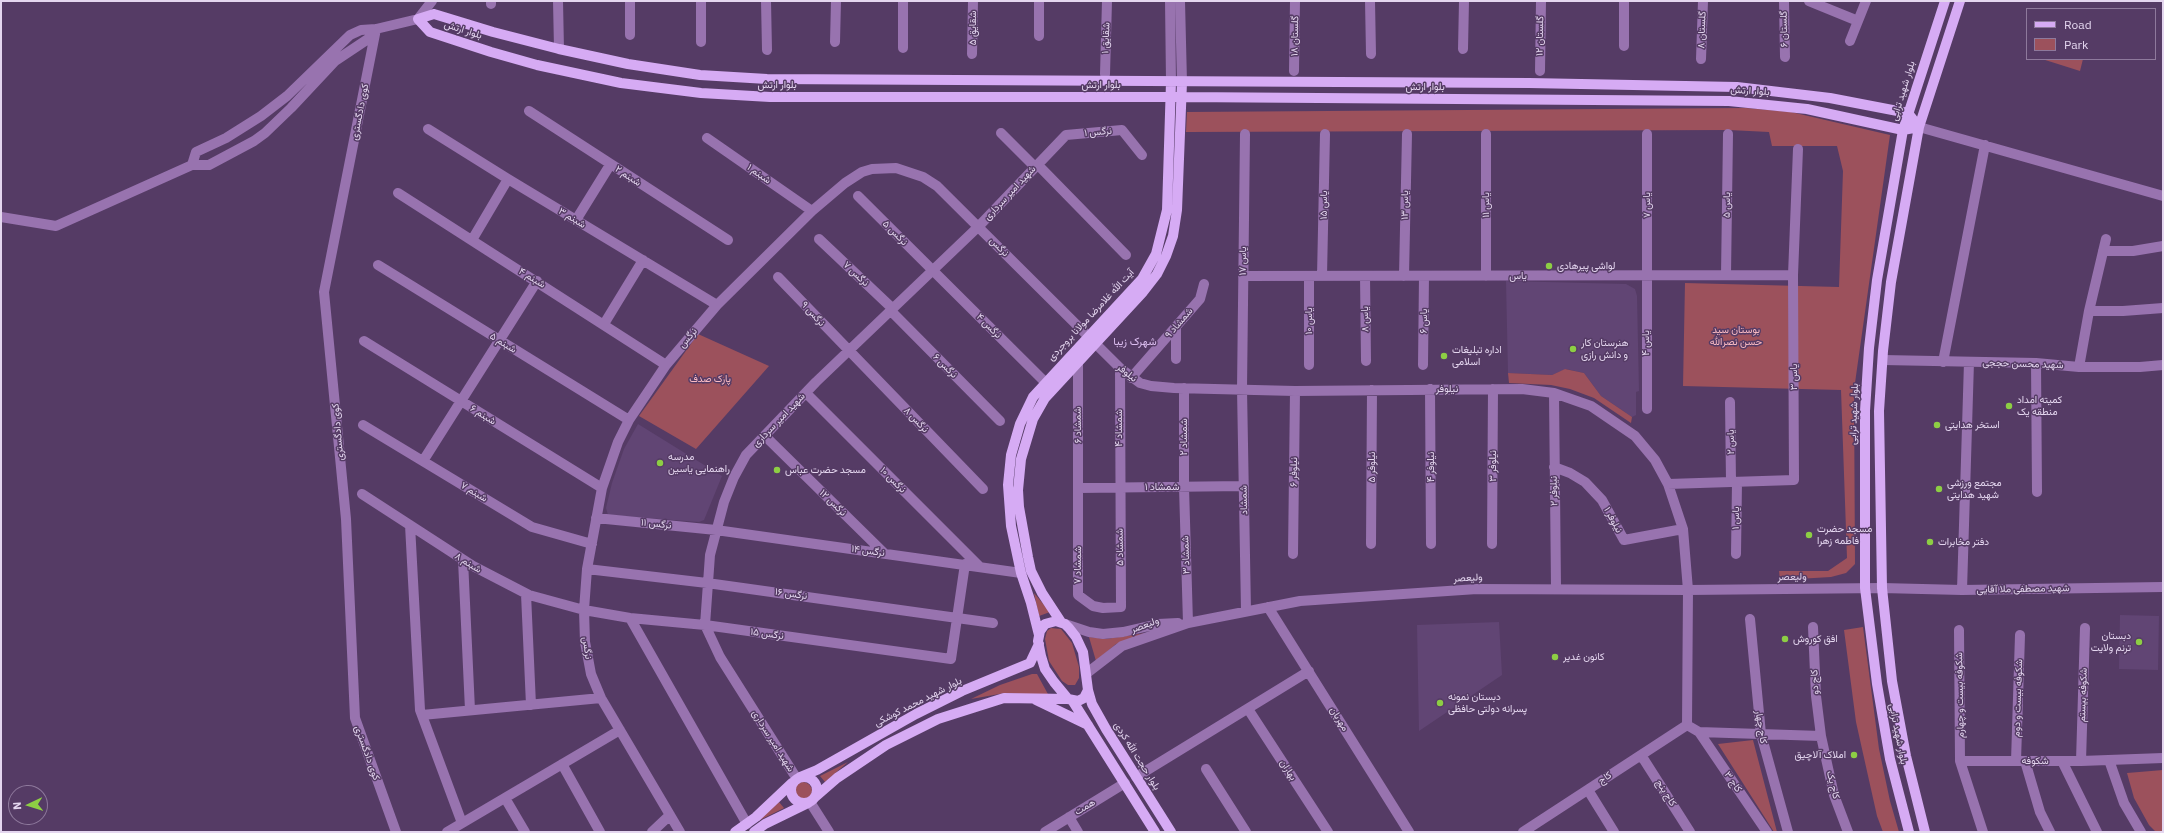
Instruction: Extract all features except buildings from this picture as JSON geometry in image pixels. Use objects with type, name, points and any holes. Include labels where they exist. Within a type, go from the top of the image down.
[{"type":"main road","name":"بلوار شهید ترابی","points":[[1909,832],[1890,759],[1877,684],[1865,588],[1865,411],[1869,348],[1884,232],[1903,130],[1945,1]]},
{"type":"main road","name":"بلوار شهید ترابی","points":[[1925,832],[1906,756],[1894,689],[1882,588],[1880,411],[1882,360],[1897,245],[1919,127],[1960,1]]},
{"type":"main road","name":"بلوار ارتش","points":[[1903,130],[1807,109],[1728,101],[1182,97],[770,97],[702,93],[621,83],[537,65],[430,32],[418,19],[434,14],[490,32],[559,50],[628,64],[700,75],[767,79],[1541,83],[1737,87],[1830,98],[1908,113]]},
{"type":"main road","name":"آیت الله غلامرضا مولانا بروجردی","points":[[1113,317],[1148,270],[1162,237],[1168,210],[1172,82]]},
{"type":"main road","name":"آیت الله غلامرضا مولانا بروجردی","points":[[1039,639],[1031,603],[1021,573],[1011,526],[1008,499],[1011,455],[1025,413],[1033,397],[1045,382],[1154,279],[1164,260],[1173,236],[1177,210],[1182,82]]},
{"type":"main road","points":[[1541,83],[1541,99]]},
{"type":"main road","points":[[1903,130],[1919,127],[1908,113]]},
{"type":"main road","name":"آیت الله غلامرضا مولانا بروجردی","points":[[1063,623],[1042,593],[1031,571],[1020,522],[1018,490],[1021,459],[1028,431],[1038,408],[1054,387],[1078,362],[1092,339]]},
{"type":"main road","points":[[1021,573],[1031,571]]},
{"type":"main road","points":[[754,832],[811,801],[837,778],[886,745],[938,718],[1004,698],[1034,700],[1070,700],[1081,700],[1088,690],[1087,673],[1079,642],[1063,623],[1054,621],[1045,624],[1039,639],[1045,669],[1070,700],[1089,726],[1155,832]]},
{"type":"main road","name":"بلوار شهید محمد کوشکی","points":[[735,832],[772,803],[797,779],[817,770],[936,704],[1030,663],[1039,639]]},
{"type":"main road","name":"بلوار حجت الله کردی","points":[[1088,690],[1098,714],[1171,832]]},
{"type":"main road","points":[[1034,700],[1089,726]]},
{"type":"main road","points":[[808,778],[814,783],[817,790],[811,801],[796,801],[791,795],[791,787],[797,779],[808,778]]},
{"type":"street","points":[[192,164],[196,152],[226,138],[261,116],[287,96],[350,35],[361,30],[376,29],[418,19],[432,1]]},
{"type":"street","points":[[558,1],[559,50]]},
{"type":"street","points":[[630,1],[630,35]]},
{"type":"street","points":[[701,1],[701,42]]},
{"type":"street","points":[[766,1],[767,50]]},
{"type":"street","points":[[835,42],[836,1]]},
{"type":"street","points":[[903,1],[903,48]]},
{"type":"street","name":"شقایق ۵","points":[[972,54],[973,1]]},
{"type":"street","points":[[1039,1],[1039,36]]},
{"type":"street","name":"شقایق ۱","points":[[1105,74],[1107,1]]},
{"type":"street","name":"آیت الله غلامرضا مولانا بروجردی","points":[[1170,1],[1172,82]]},
{"type":"street","name":"آیت الله غلامرضا مولانا بروجردی","points":[[1180,1],[1182,82]]},
{"type":"street","name":"گلستان ۱۸","points":[[1294,71],[1296,1]]},
{"type":"street","points":[[1370,1],[1371,54]]},
{"type":"street","points":[[1463,49],[1464,1]]},
{"type":"street","name":"گلستان ۱۲","points":[[1540,71],[1541,1]]},
{"type":"street","points":[[1624,1],[1624,46]]},
{"type":"street","name":"گلستان ۸","points":[[1701,59],[1703,1]]},
{"type":"street","name":"گلستان ۶","points":[[1784,1],[1785,56]]},
{"type":"street","points":[[1809,1],[1858,21]]},
{"type":"street","points":[[1850,41],[1866,1]]},
{"type":"street","points":[[1,217],[56,226],[192,164],[209,165],[254,141],[291,108],[335,61],[368,39],[376,29]]},
{"type":"street","name":"کوی دادگستری","points":[[376,29],[324,292],[346,519],[355,718],[396,832]]},
{"type":"street","name":"شبنم ۲","points":[[529,111],[610,165],[728,240]]},
{"type":"street","points":[[1919,127],[2163,196]]},
{"type":"street","name":"شبنم ۳","points":[[428,129],[508,180],[717,305]]},
{"type":"street","name":"نرگس ۱","points":[[1066,135],[1122,130],[1142,156]]},
{"type":"street","points":[[1001,133],[1126,255]]},
{"type":"street","name":"یاس ۱۷","points":[[1242,389],[1245,134]]},
{"type":"street","name":"یاس ۱۵","points":[[1322,276],[1325,134]]},
{"type":"street","name":"یاس ۱۳","points":[[1404,276],[1407,134]]},
{"type":"street","name":"یاس ۱۱","points":[[1486,134],[1486,276]]},
{"type":"street","name":"یاس ۷","points":[[1646,276],[1647,134]]},
{"type":"street","name":"یاس ۵","points":[[1726,276],[1728,134]]},
{"type":"street","name":"شهید امیر سرداری","points":[[797,779],[720,657],[705,625],[710,554],[724,502],[734,477],[746,455],[806,393],[979,226],[1066,135]]},
{"type":"street","name":"شبنم ۱","points":[[706,138],[812,211]]},
{"type":"street","points":[[1943,362],[1985,145]]},
{"type":"street","name":"یاس ۳","points":[[1668,484],[1794,480],[1793,275],[1798,149]]},
{"type":"street","points":[[576,220],[610,165]]},
{"type":"street","name":"نرگس","points":[[680,832],[601,698],[591,674],[584,610],[587,569],[602,488],[618,442],[629,420],[666,364],[717,305],[812,211],[845,183],[862,172],[872,169],[896,168],[923,177],[937,186],[1092,339]]},
{"type":"street","points":[[472,240],[508,180]]},
{"type":"street","name":"شبنم ۴","points":[[398,193],[666,364]]},
{"type":"street","name":"نرگس ۵","points":[[858,196],[933,271]]},
{"type":"street","name":"نرگس ۷","points":[[819,238],[892,310]]},
{"type":"street","points":[[2079,367],[2089,311],[2106,239]]},
{"type":"street","points":[[2103,251],[2133,251],[2163,246]]},
{"type":"street","points":[[604,324],[643,260]]},
{"type":"street","name":"شبنم ۵","points":[[378,265],[629,420]]},
{"type":"street","name":"نرگس ۴","points":[[933,271],[1045,382]]},
{"type":"street","name":"یاس","points":[[1243,276],[1793,275]]},
{"type":"street","name":"یاس ۱۰","points":[[1309,276],[1309,365]]},
{"type":"street","name":"یاس ۸","points":[[1365,276],[1366,361]]},
{"type":"street","name":"یاس ۶","points":[[1423,365],[1424,276]]},
{"type":"street","name":"یاس ۴","points":[[1646,276],[1647,410]]},
{"type":"street","name":"نرگس ۹","points":[[778,277],[848,352]]},
{"type":"street","points":[[423,461],[537,281]]},
{"type":"street","name":"شمشاد ۹","points":[[1132,378],[1200,299],[1204,284]]},
{"type":"street","points":[[2089,311],[2123,311],[2163,308]]},
{"type":"street","name":"نرگس ۶","points":[[892,310],[1000,422]]},
{"type":"street","points":[[1176,327],[1176,359]]},
{"type":"street","name":"نیلوفر","points":[[1092,339],[1120,368],[1132,378],[1151,386],[1295,391],[1522,389],[1554,393],[1591,406],[1635,436],[1655,460],[1668,484],[1683,529],[1688,590]]},
{"type":"street","name":"شبنم ۶","points":[[364,341],[602,488]]},
{"type":"street","name":"نرگس ۸","points":[[848,352],[983,489]]},
{"type":"street","name":"شهید محسن حججی","points":[[1882,360],[2036,363],[2079,367],[2140,368],[2163,365]]},
{"type":"street","name":"شمشاد ۶","points":[[1078,362],[1079,488]]},
{"type":"street","points":[[1962,590],[1970,362]]},
{"type":"street","points":[[2036,363],[2037,492]]},
{"type":"street","name":"شمشاد ۴","points":[[1119,487],[1120,368]]},
{"type":"street","name":"شمشاد ۲","points":[[1184,388],[1184,487]]},
{"type":"street","name":"شمشاد","points":[[1242,389],[1246,611]]},
{"type":"street","name":"نیلوفر ۴","points":[[1430,389],[1431,544]]},
{"type":"street","name":"نیلوفر ۳","points":[[1492,544],[1493,389]]},
{"type":"street","name":"نیلوفر ۵","points":[[1371,544],[1372,390]]},
{"type":"street","name":"نیلوفر ۶","points":[[1293,554],[1295,391]]},
{"type":"street","name":"نرگس ۱۰","points":[[806,393],[980,567]]},
{"type":"street","name":"نیلوفر ۲","points":[[1554,393],[1556,588]]},
{"type":"street","name":"یاس ۲","points":[[1730,402],[1734,482]]},
{"type":"street","name":"شبنم ۷","points":[[363,425],[532,527],[592,544]]},
{"type":"street","name":"نرگس ۱۲","points":[[765,436],[884,553]]},
{"type":"street","name":"نیلوفر ۱","points":[[1554,467],[1570,473],[1585,482],[1602,500],[1624,540],[1683,529]]},
{"type":"street","name":"یاس ۱","points":[[1734,482],[1736,554]]},
{"type":"street","name":"شمشاد ۱","points":[[1079,488],[1244,486]]},
{"type":"street","name":"شمشاد ۵","points":[[1119,487],[1121,608]]},
{"type":"street","name":"شمشاد ۳","points":[[1184,487],[1188,622]]},
{"type":"street","name":"شمشاد ۷","points":[[1079,488],[1078,595],[1097,607],[1121,608]]},
{"type":"street","name":"شبنم ۸","points":[[362,494],[463,560],[502,583],[526,594],[584,610]]},
{"type":"street","name":"نرگس ۱۱","points":[[596,518],[716,530]]},
{"type":"street","points":[[410,525],[422,715],[462,823]]},
{"type":"street","name":"نرگس ۱۴","points":[[716,530],[1021,573]]},
{"type":"street","points":[[463,560],[470,710]]},
{"type":"street","points":[[957,617],[965,564]]},
{"type":"street","name":"نرگس ۱۶","points":[[587,569],[707,583],[993,623]]},
{"type":"street","name":"شهید مصطفی ملا آقایی","points":[[1865,588],[1962,590],[2163,587]]},
{"type":"street","name":"ولیعصر","points":[[1087,673],[1122,646],[1188,622],[1300,601],[1477,589],[1556,588],[1688,590],[1865,588]]},
{"type":"street","points":[[1688,590],[1687,725],[1698,732],[1821,736]]},
{"type":"street","points":[[526,594],[531,704]]},
{"type":"street","name":"مهربان","points":[[1268,607],[1409,832]]},
{"type":"street","name":"نرگس ۱۵","points":[[584,610],[630,618],[705,625],[951,659],[957,617]]},
{"type":"street","points":[[630,618],[746,824]]},
{"type":"street","name":"کاج چهار","points":[[1750,619],[1761,734],[1788,832]]},
{"type":"street","points":[[1063,623],[1089,632],[1103,634],[1123,632],[1158,624],[1188,622]]},
{"type":"street","name":"کاج دو","points":[[1813,627],[1816,696],[1821,736]]},
{"type":"street","name":"شکوفه بیستم","points":[[2081,761],[2085,628]]},
{"type":"street","name":"شکوفه بیست و چهارم","points":[[1959,630],[1960,761],[1983,832]]},
{"type":"street","name":"شکوفه بیست و دوم","points":[[2020,635],[2021,761],[2040,812],[2050,832]]},
{"type":"street","points":[[1136,777],[1309,671]]},
{"type":"street","points":[[422,715],[601,698]]},
{"type":"street","name":"بهاران","points":[[1248,709],[1328,832]]},
{"type":"street","name":"کاج","points":[[1524,832],[1536,829],[1588,790],[1687,725]]},
{"type":"street","points":[[450,831],[620,730]]},
{"type":"street","name":"کاج ۳","points":[[1698,732],[1767,832]]},
{"type":"street","name":"کاج یک","points":[[1821,736],[1834,795],[1848,832]]},
{"type":"street","name":"کاج پنج","points":[[1641,755],[1690,832]]},
{"type":"street","name":"شکوفه","points":[[1960,761],[2081,761],[2163,758]]},
{"type":"street","points":[[2109,760],[2124,803],[2141,832]]},
{"type":"street","points":[[2062,761],[2097,832]]},
{"type":"street","points":[[562,764],[600,832]]},
{"type":"street","points":[[1206,769],[1246,832]]},
{"type":"street","name":"همت","points":[[1045,832],[1125,783]]},
{"type":"street","points":[[1588,790],[1614,832]]},
{"type":"street","points":[[505,798],[525,832]]},
{"type":"street","points":[[811,801],[829,832]]},
{"type":"street","points":[[652,832],[670,815]]},
{"type":"street","points":[[1069,817],[1078,832]]},
{"type":"shaded area","name":"هنرستان کار و دانش رازی","points":[[1506,281],[1626,284],[1635,289],[1637,296],[1639,391],[1636,392],[1636,415],[1632,417],[1601,396],[1584,373],[1566,369],[1552,375],[1508,373]]},
{"type":"shaded area","name":"مدرسه راهنمایی یاسین","points":[[638,424],[722,476],[704,520],[699,522],[608,515],[606,508],[612,483],[624,449]]},
{"type":"shaded area","name":"دبستان ترنم ولایت","points":[[2120,615],[2159,616],[2158,670],[2119,669]]},
{"type":"shaded area","name":"دبستان نمونه پسرانه دولتی حافظی","points":[[1499,622],[1502,675],[1419,731],[1417,625]]},
{"type":"green space","points":[[2045,60],[2083,60],[2080,71]]},
{"type":"green space","name":"بوستان سید حسن نصرالله","points":[[1746,108],[1791,112],[1890,135],[1854,390],[1855,564],[1846,573],[1831,577],[1780,580],[1779,571],[1828,571],[1847,558],[1841,390],[1683,386],[1685,283],[1839,287],[1843,171],[1837,146],[1772,146],[1769,132],[1729,130],[1186,132],[1187,112]]},
{"type":"green space","name":"پارک صدف","points":[[698,334],[769,366],[696,449],[639,416]]},
{"type":"green space","points":[[1565,369],[1584,373],[1601,396],[1632,417],[1631,423],[1594,398],[1570,389],[1551,385],[1509,383],[1508,373],[1552,375]]},
{"type":"green space","points":[[1034,593],[1050,612],[1039,616]]},
{"type":"green space","points":[[1863,627],[1879,749],[1890,801],[1899,832],[1883,832],[1877,816],[1856,722],[1844,630]]},
{"type":"green space","points":[[1051,628],[1061,629],[1072,643],[1079,667],[1079,678],[1075,685],[1068,685],[1062,681],[1049,661],[1045,639],[1047,631]]},
{"type":"green space","points":[[1153,632],[1116,644],[1096,661],[1089,637],[1106,639]]},
{"type":"green space","points":[[1032,674],[1037,674],[1049,696],[1005,693],[971,699],[1000,685]]},
{"type":"green space","points":[[1753,740],[1777,832],[1774,832],[1718,744]]},
{"type":"green space","points":[[848,762],[825,782],[820,776]]},
{"type":"green space","points":[[2163,770],[2163,832],[2156,832],[2149,825],[2134,798],[2127,773]]},
{"type":"green space","points":[[803,782],[809,785],[812,791],[809,797],[803,800],[797,797],[794,791],[797,785]]},
{"type":"green space","points":[[779,802],[784,808],[758,821]]},
{"type":"place","name":"لواشی پیرهادی","points":[[1549,266]]},
{"type":"place","name":"هنرستان کار و دانش رازی","points":[[1573,349]]},
{"type":"place","name":"اداره تبلیغات اسلامی","points":[[1444,356]]},
{"type":"place","name":"کمیته امداد منطقه یک","points":[[2009,406]]},
{"type":"place","name":"استخر هدایتی","points":[[1937,425]]},
{"type":"place","name":"مدرسه راهنمایی یاسین","points":[[660,463]]},
{"type":"place","name":"مسجد حضرت عباس","points":[[777,470]]},
{"type":"place","name":"مجتمع ورزشی شهید هدایتی","points":[[1939,489]]},
{"type":"place","name":"مسجد حضرت فاطمه زهرا","points":[[1809,535]]},
{"type":"place","name":"دفتر مخابرات","points":[[1930,542]]},
{"type":"place","name":"افق کوروش","points":[[1785,639]]},
{"type":"place","name":"دبستان ترنم ولایت","points":[[2139,642]]},
{"type":"place","name":"کانون غدیر","points":[[1555,657]]},
{"type":"place","name":"دبستان نمونه پسرانه دولتی حافظی","points":[[1440,703]]},
{"type":"place","name":"املاک آلاچیق","points":[[1854,755]]},
{"type":"district","name":"شهرک زیبا","points":[[1135,342]]}]
